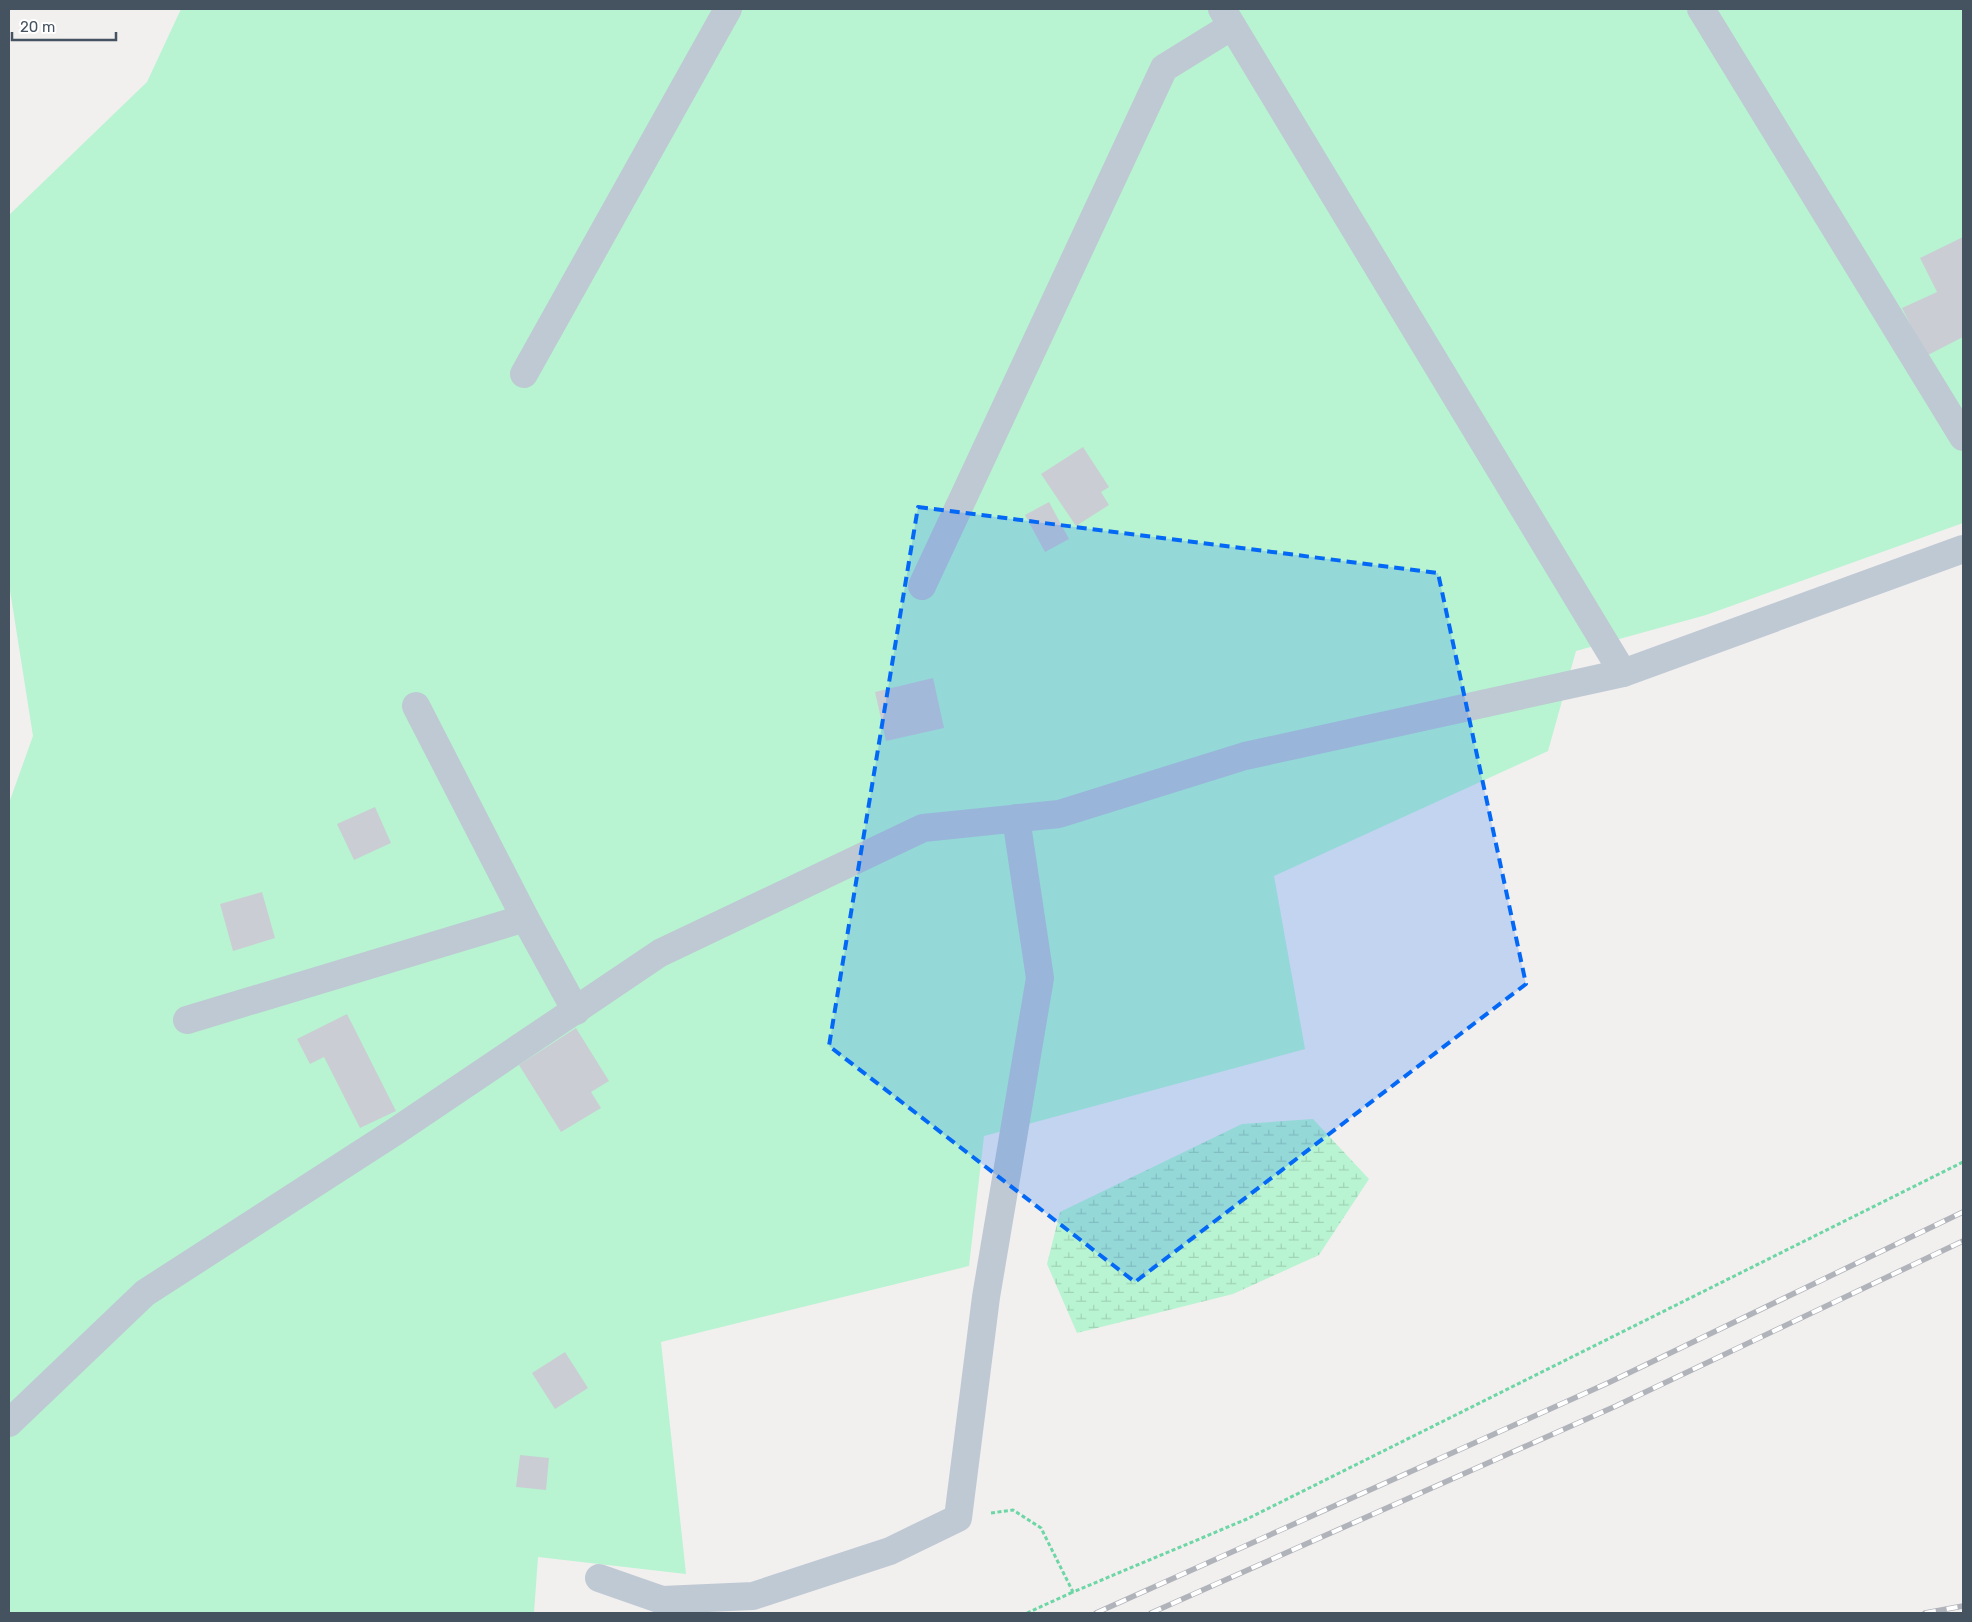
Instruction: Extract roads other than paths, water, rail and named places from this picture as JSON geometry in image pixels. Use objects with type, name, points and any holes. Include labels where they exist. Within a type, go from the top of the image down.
[{"type":"lane","points":[[524,374],[728,9]]},
{"type":"lane","points":[[1701,9],[1963,437]]},
{"type":"lane","points":[[922,586],[1164,68],[1227,17],[1623,673]]},
{"type":"lane","points":[[9,1423],[145,1293],[576,1011],[660,952],[923,828],[1060,814],[1245,756],[1623,673],[1963,549]]},
{"type":"lane","points":[[416,706],[525,918],[576,1011]]},
{"type":"lane","points":[[599,1578],[662,1600],[753,1596],[890,1551],[958,1518],[986,1297],[1040,978],[1016,818]]},
{"type":"lane","points":[[187,1020],[525,918]]},
{"type":"railway","points":[[1096,1613],[1610,1382],[1963,1212]]},
{"type":"railway","points":[[1151,1613],[1616,1406],[1963,1241]]},
{"type":"railway","points":[[1925,1613],[1963,1606]]}]
